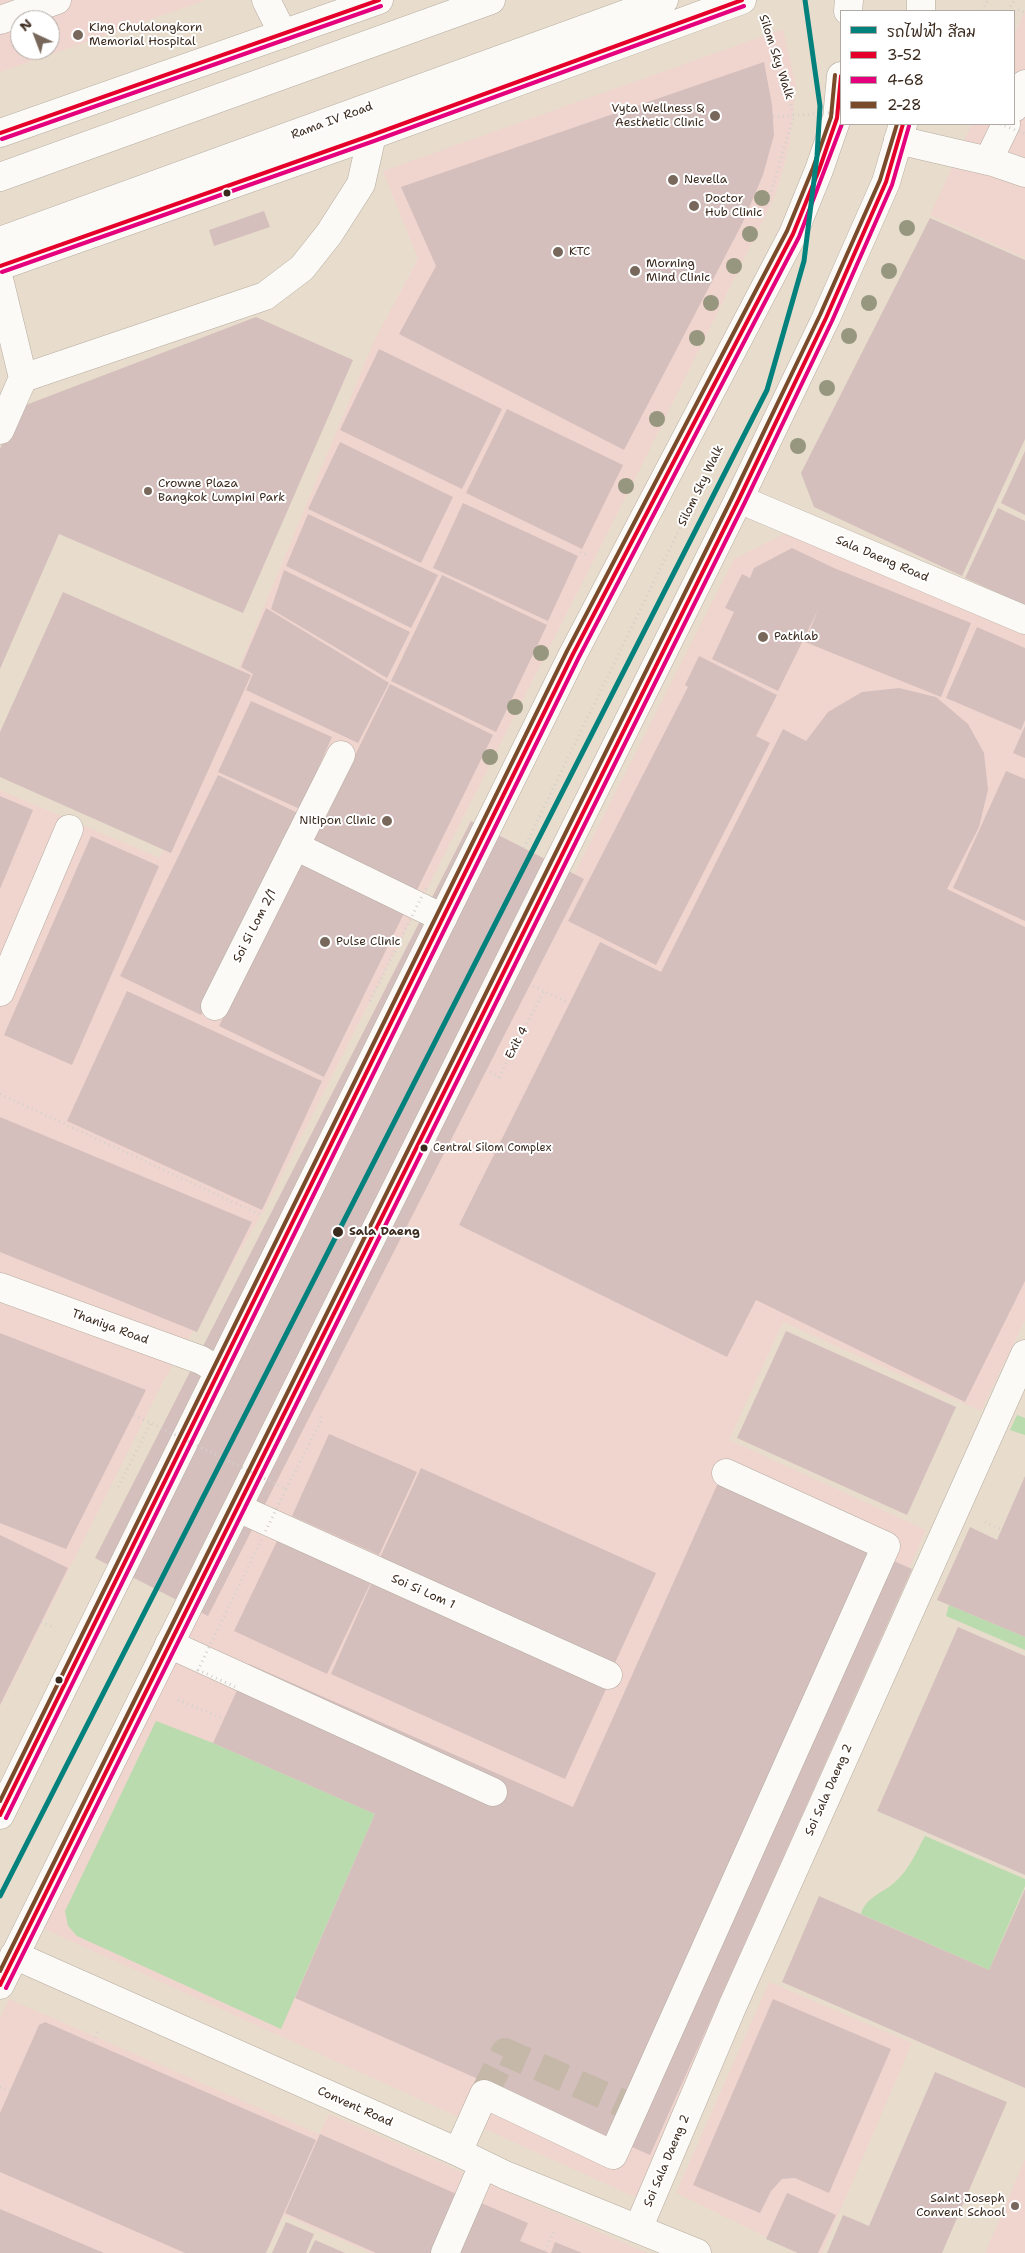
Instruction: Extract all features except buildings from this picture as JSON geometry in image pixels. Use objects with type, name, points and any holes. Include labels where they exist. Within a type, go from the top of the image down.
[{"type":"main road","points":[[0,20],[57,0]]},
{"type":"main road","points":[[266,0],[283,34]]},
{"type":"main road","points":[[0,133],[379,0]]},
{"type":"main road","points":[[0,177],[491,0]]},
{"type":"main road","name":"Rama IV Road","points":[[0,241],[664,0]]},
{"type":"main road","name":"Rama IV Road","points":[[0,266],[372,135],[742,0]]},
{"type":"main road","points":[[1015,106],[1025,84]]},
{"type":"main road","points":[[3,1799],[290,1227],[573,654],[793,234],[819,170],[837,118],[840,86]]},
{"type":"main road","points":[[993,162],[991,155],[1006,125]]},
{"type":"main road","points":[[0,1986],[739,499],[826,318],[886,182],[901,132],[1025,173]]},
{"type":"main road","points":[[23,378],[265,296],[302,268],[329,234],[361,184],[372,135]]},
{"type":"main road","points":[[0,283],[23,378],[0,430]]},
{"type":"main road","name":"Sala Daeng Road","points":[[739,499],[1025,620]]},
{"type":"main road","name":"Soi Si Lom 2/1","points":[[215,1006],[341,755]]},
{"type":"main road","points":[[0,992],[69,829]]},
{"type":"main road","points":[[295,846],[443,918]]},
{"type":"main road","name":"Thaniya Road","points":[[0,1287],[201,1360],[218,1370]]},
{"type":"main road","name":"Soi Sala Daeng 2","points":[[638,2229],[733,2005],[1025,1354]]},
{"type":"main road","points":[[458,2152],[484,2094],[613,2155],[886,1546],[726,1473]]},
{"type":"main road","name":"Soi Si Lom 1","points":[[238,1508],[608,1675]]},
{"type":"main road","points":[[169,1644],[493,1792]]},
{"type":"main road","name":"Convent Road","points":[[14,1955],[458,2152],[483,2165],[697,2253]]},
{"type":"main road","points":[[445,2253],[483,2165]]},
{"type":"path","points":[[1018,10],[1025,13]]},
{"type":"path","name":"Silom Sky Walk","points":[[764,18],[794,115],[765,208]]},
{"type":"path","name":"Silom Sky Walk","points":[[773,117],[840,112]]},
{"type":"path","points":[[1002,125],[1025,134]]},
{"type":"path","name":"Silom Sky Walk","points":[[524,848],[705,478]]},
{"type":"path","points":[[370,1001],[426,888]]},
{"type":"path","points":[[530,984],[570,1003]]},
{"type":"path","name":"Exit 4","points":[[487,1070],[499,1077],[544,991]]},
{"type":"path","points":[[0,1094],[290,1227]]},
{"type":"path","points":[[134,1415],[286,1489],[198,1670],[238,1688]]},
{"type":"path","points":[[118,1487],[151,1422]]},
{"type":"path","points":[[176,1699],[224,1719]]},
{"type":"path","points":[[93,2042],[98,2031]]},
{"type":"path","points":[[0,2087],[10,2091]]},
{"type":"path","points":[[545,2251],[556,2226]]},
{"type":"shaded area","name":"King Chulalongkorn Memorial Hospital","points":[[0,0],[206,0],[60,51],[60,10],[10,10],[10,60],[34,60],[0,72]]},
{"type":"shaded area","points":[[1025,11],[1025,258],[930,215],[972,125],[1015,125],[1015,33]]},
{"type":"shaded area","points":[[783,29],[796,85],[789,147],[776,194],[641,467],[263,1212],[163,1382],[0,1707],[0,790],[160,858],[374,341],[418,259],[383,171]]},
{"type":"shaded area","points":[[792,530],[1025,625],[1025,1320],[981,1411],[783,1322],[729,1440],[926,1530],[637,2198],[40,1927],[734,559]]},
{"type":"shaded area","points":[[769,1982],[912,2043],[822,2253],[799,2253],[676,2193]]},
{"type":"shaded area","points":[[9,1999],[319,2134],[329,2114],[647,2253],[371,2253],[284,2215],[266,2253],[0,2253],[0,2018]]},
{"type":"shaded area","name":"Saint Joseph Convent School","points":[[1025,2159],[1025,2253],[985,2253]]},
{"type":"green space","points":[[1017,1415],[1025,1418],[1025,1435],[1010,1430]]},
{"type":"green space","points":[[949,1605],[1025,1637],[1025,1650],[946,1616]]},
{"type":"green space","points":[[156,1721],[213,1743],[375,1814],[281,2029],[77,1936],[68,1926],[65,1911]]},
{"type":"green space","points":[[925,1836],[1025,1879],[1025,1886],[989,1970],[861,1914],[868,1902],[901,1876],[910,1864]]},
{"type":"tunnel","points":[[484,2094],[505,2052],[635,2109]]},
{"type":"metro line","name":"สีลม","points":[[0,1896],[767,390],[804,261],[817,156],[820,106],[805,0]]},
{"type":"transit line","name":"3-52","points":[[0,133],[379,0]]},
{"type":"transit line","name":"3-52","points":[[0,266],[372,135],[742,0]]},
{"type":"transit line","name":"4-68","points":[[2,139],[381,6]]},
{"type":"transit line","name":"4-68","points":[[2,272],[374,141],[744,6]]},
{"type":"transit line","name":"2-28","points":[[0,1801],[567,651],[787,231],[813,168],[831,117],[835,75]]},
{"type":"transit line","name":"3-52","points":[[0,1815],[573,654],[793,234],[819,170],[837,118],[840,86]]},
{"type":"transit line","name":"4-68","points":[[6,1818],[579,657],[799,237],[842,125]]},
{"type":"transit line","name":"2-28","points":[[0,1971],[733,496],[820,315],[880,180],[897,125]]},
{"type":"transit line","name":"3-52","points":[[0,1985],[739,499],[826,318],[886,182],[903,125]]},
{"type":"transit line","name":"4-68","points":[[6,1988],[745,502],[832,321],[892,185],[909,126]]},
{"type":"place","name":"King Chulalongkorn Memorial Hospital","points":[[78,35]]},
{"type":"place","name":"Vyta Wellness & Aesthetic Clinic","points":[[715,116]]},
{"type":"place","name":"Nevella","points":[[673,180]]},
{"type":"place","name":"Doctor Hub Clinic","points":[[694,206]]},
{"type":"place","name":"KTC","points":[[558,252]]},
{"type":"place","name":"Morning Mind Clinic","points":[[635,271]]},
{"type":"place","name":"Crowne Plaza Bangkok Lumpini Park","points":[[148,491]]},
{"type":"place","name":"Pathlab","points":[[763,637]]},
{"type":"place","name":"Nitipon Clinic","points":[[387,821]]},
{"type":"place","name":"Pulse Clinic","points":[[325,942]]},
{"type":"place","name":"Central Silom Complex","points":[[424,1148]]},
{"type":"place","name":"Sala Daeng","points":[[338,1232]]},
{"type":"place","name":"Saint Joseph Convent School","points":[[1015,2206]]}]
